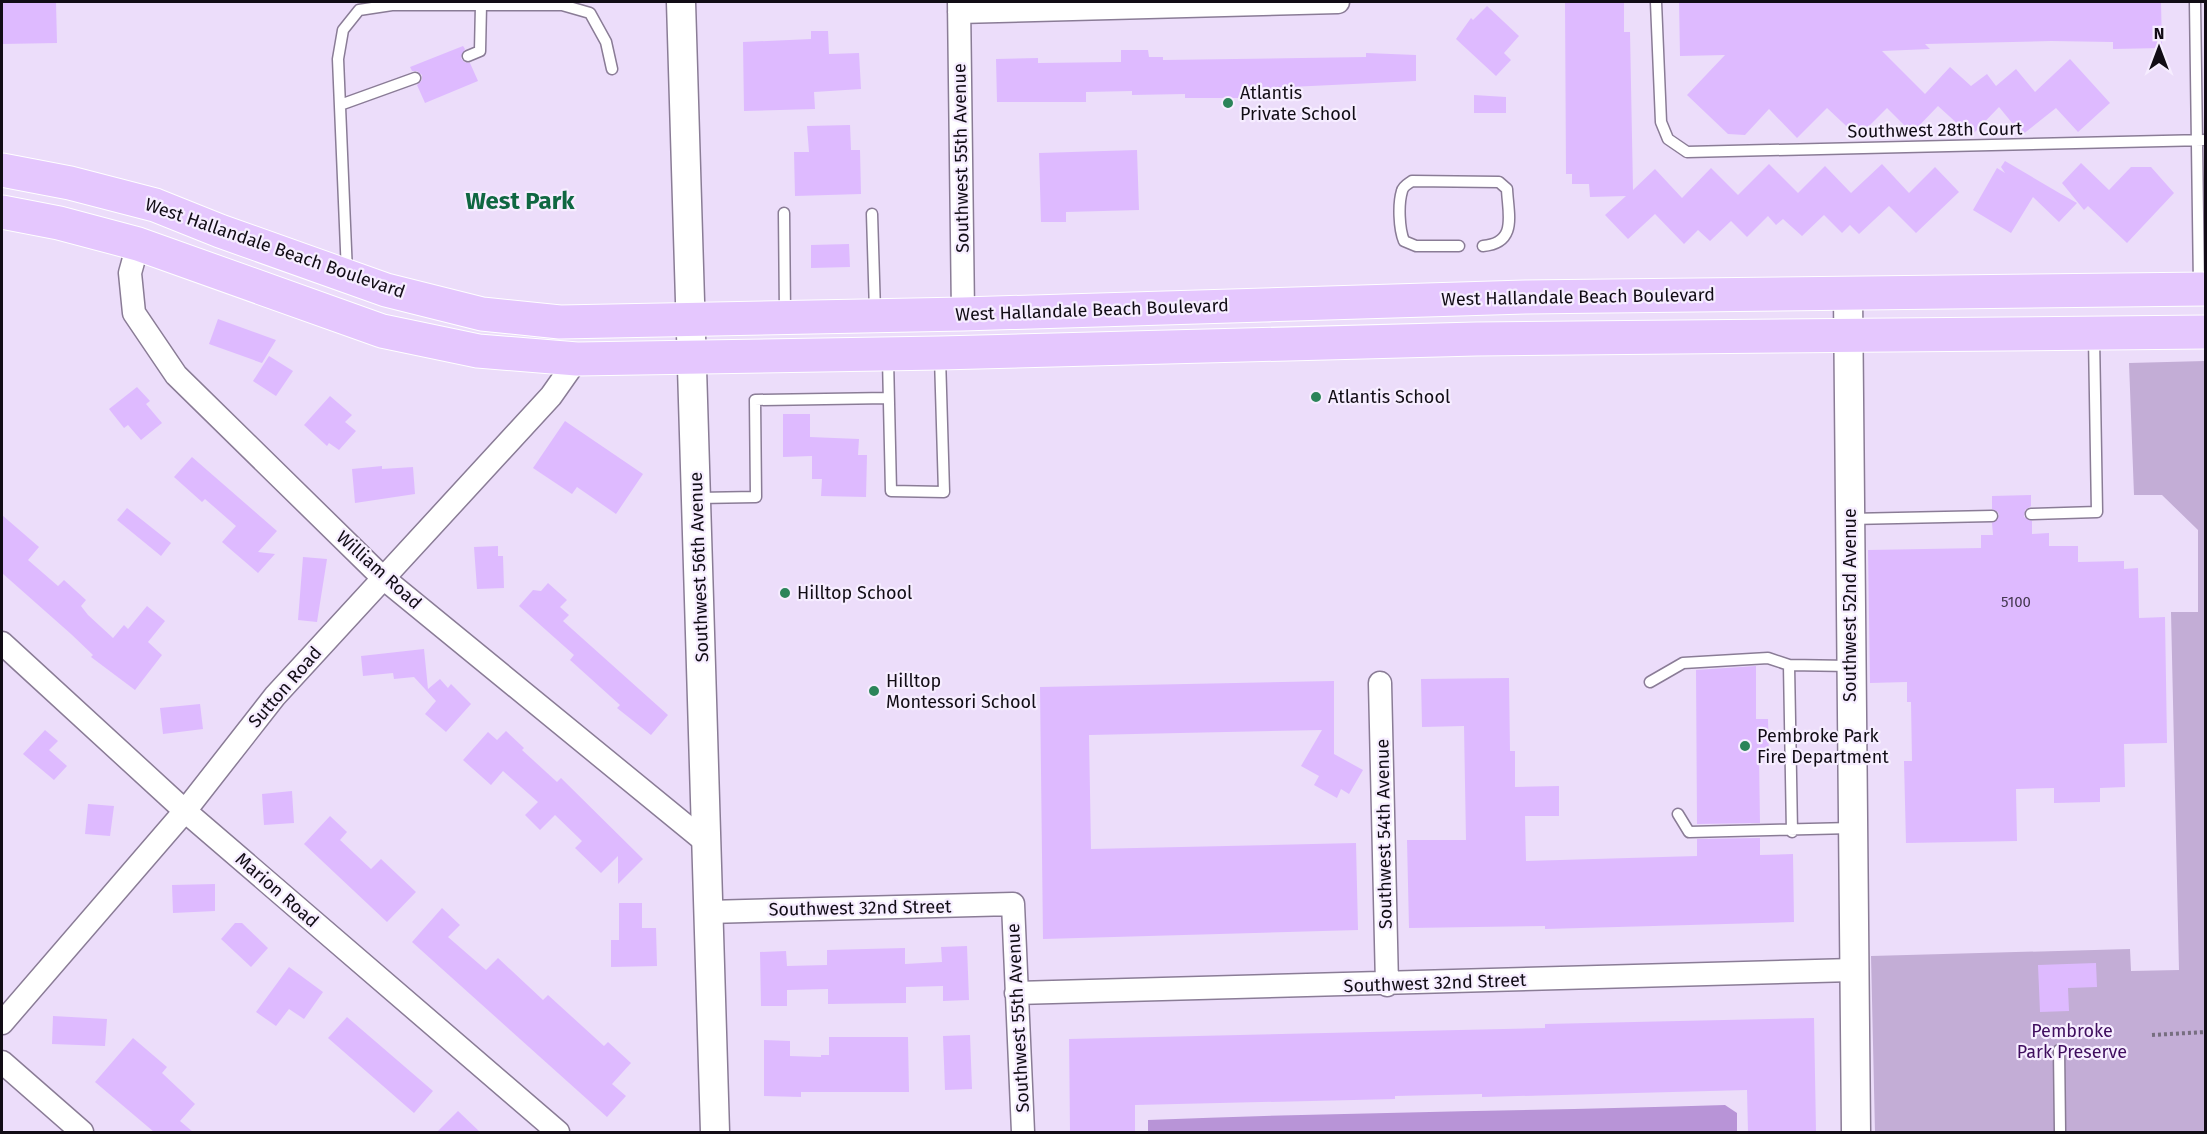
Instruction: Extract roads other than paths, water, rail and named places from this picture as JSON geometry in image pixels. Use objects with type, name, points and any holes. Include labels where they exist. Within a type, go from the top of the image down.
[{"type":"main road","name":"West Hallandale Beach Boulevard","points":[[9,178],[155,205],[220,231],[386,290],[482,314],[560,322],[963,314],[1525,297],[2203,291]]},
{"type":"main road","points":[[2,212],[59,223],[138,244],[382,331],[478,351],[577,359],[940,353],[1476,339],[2205,332]]},
{"type":"main road","points":[[138,244],[186,233],[220,231]]},
{"type":"street","name":"Southwest 56th Avenue","points":[[681,2],[693,319],[715,1132]]},
{"type":"street","points":[[959,7],[1338,2]]},
{"type":"street","name":"Southwest 55th Avenue","points":[[959,7],[963,314]]},
{"type":"street","name":"William Road","points":[[138,244],[130,273],[134,313],[176,375],[382,577],[707,843]]},
{"type":"street","name":"Southwest 52nd Avenue","points":[[1848,294],[1856,1132]]},
{"type":"street","name":"Sutton Road","points":[[2,1023],[185,811],[275,696],[382,577],[551,396],[577,359]]},
{"type":"street","name":"Marion Road","points":[[2,643],[185,811],[558,1132]]},
{"type":"street","name":"Southwest 54th Avenue","points":[[1380,683],[1387,985]]},
{"type":"street","name":"Southwest 55th Avenue","points":[[1012,904],[1023,1132]]},
{"type":"street","name":"Southwest 32nd Street","points":[[708,912],[1012,904]]},
{"type":"street","name":"Southwest 32nd Street","points":[[1016,993],[1387,985],[1853,970]]},
{"type":"street","points":[[2,1062],[82,1132]]},
{"type":"lane","name":"Southwest 28th Court","points":[[1656,2],[1660,122],[1668,139],[1687,152],[2201,141]]},
{"type":"lane","points":[[2195,2],[2201,141],[2203,291]]},
{"type":"lane","points":[[347,276],[338,58],[343,30],[359,10],[392,5],[562,5],[590,13],[606,42],[612,69]]},
{"type":"lane","points":[[468,56],[480,51],[481,5]]},
{"type":"lane","points":[[340,105],[414,78]]},
{"type":"lane","points":[[1459,246],[1416,246],[1404,241],[1401,233],[1401,191],[1405,185],[1412,181],[1499,182],[1507,189],[1509,229],[1505,238],[1493,245],[1484,246]]},
{"type":"lane","points":[[784,213],[785,317]]},
{"type":"lane","points":[[872,214],[875,315]]},
{"type":"lane","points":[[2031,514],[2097,512],[2094,333]]},
{"type":"lane","points":[[888,354],[891,491],[944,492],[940,353]]},
{"type":"lane","points":[[698,498],[756,496],[755,400],[888,398]]},
{"type":"lane","points":[[1850,519],[1992,516]]},
{"type":"lane","points":[[1650,682],[1683,663],[1767,657],[1789,665],[1851,666]]},
{"type":"lane","points":[[1789,665],[1792,832]]},
{"type":"lane","points":[[1678,814],[1689,832],[1792,832],[1852,828]]},
{"type":"lane","points":[[2059,1050],[2060,1131]]},
{"type":"place","name":"Atlantis Private School","points":[[1228,103]]},
{"type":"place","name":"Atlantis School","points":[[1316,397]]},
{"type":"place","name":"Hilltop School","points":[[785,593]]},
{"type":"place","name":"Hilltop Montessori School","points":[[874,691]]},
{"type":"place","name":"Pembroke Park Fire Department","points":[[1745,746]]},
{"type":"district","name":"West Park","points":[[520,201]]},
{"type":"park label","name":"Pembroke Park Preserve","points":[[2072,1041]]}]
